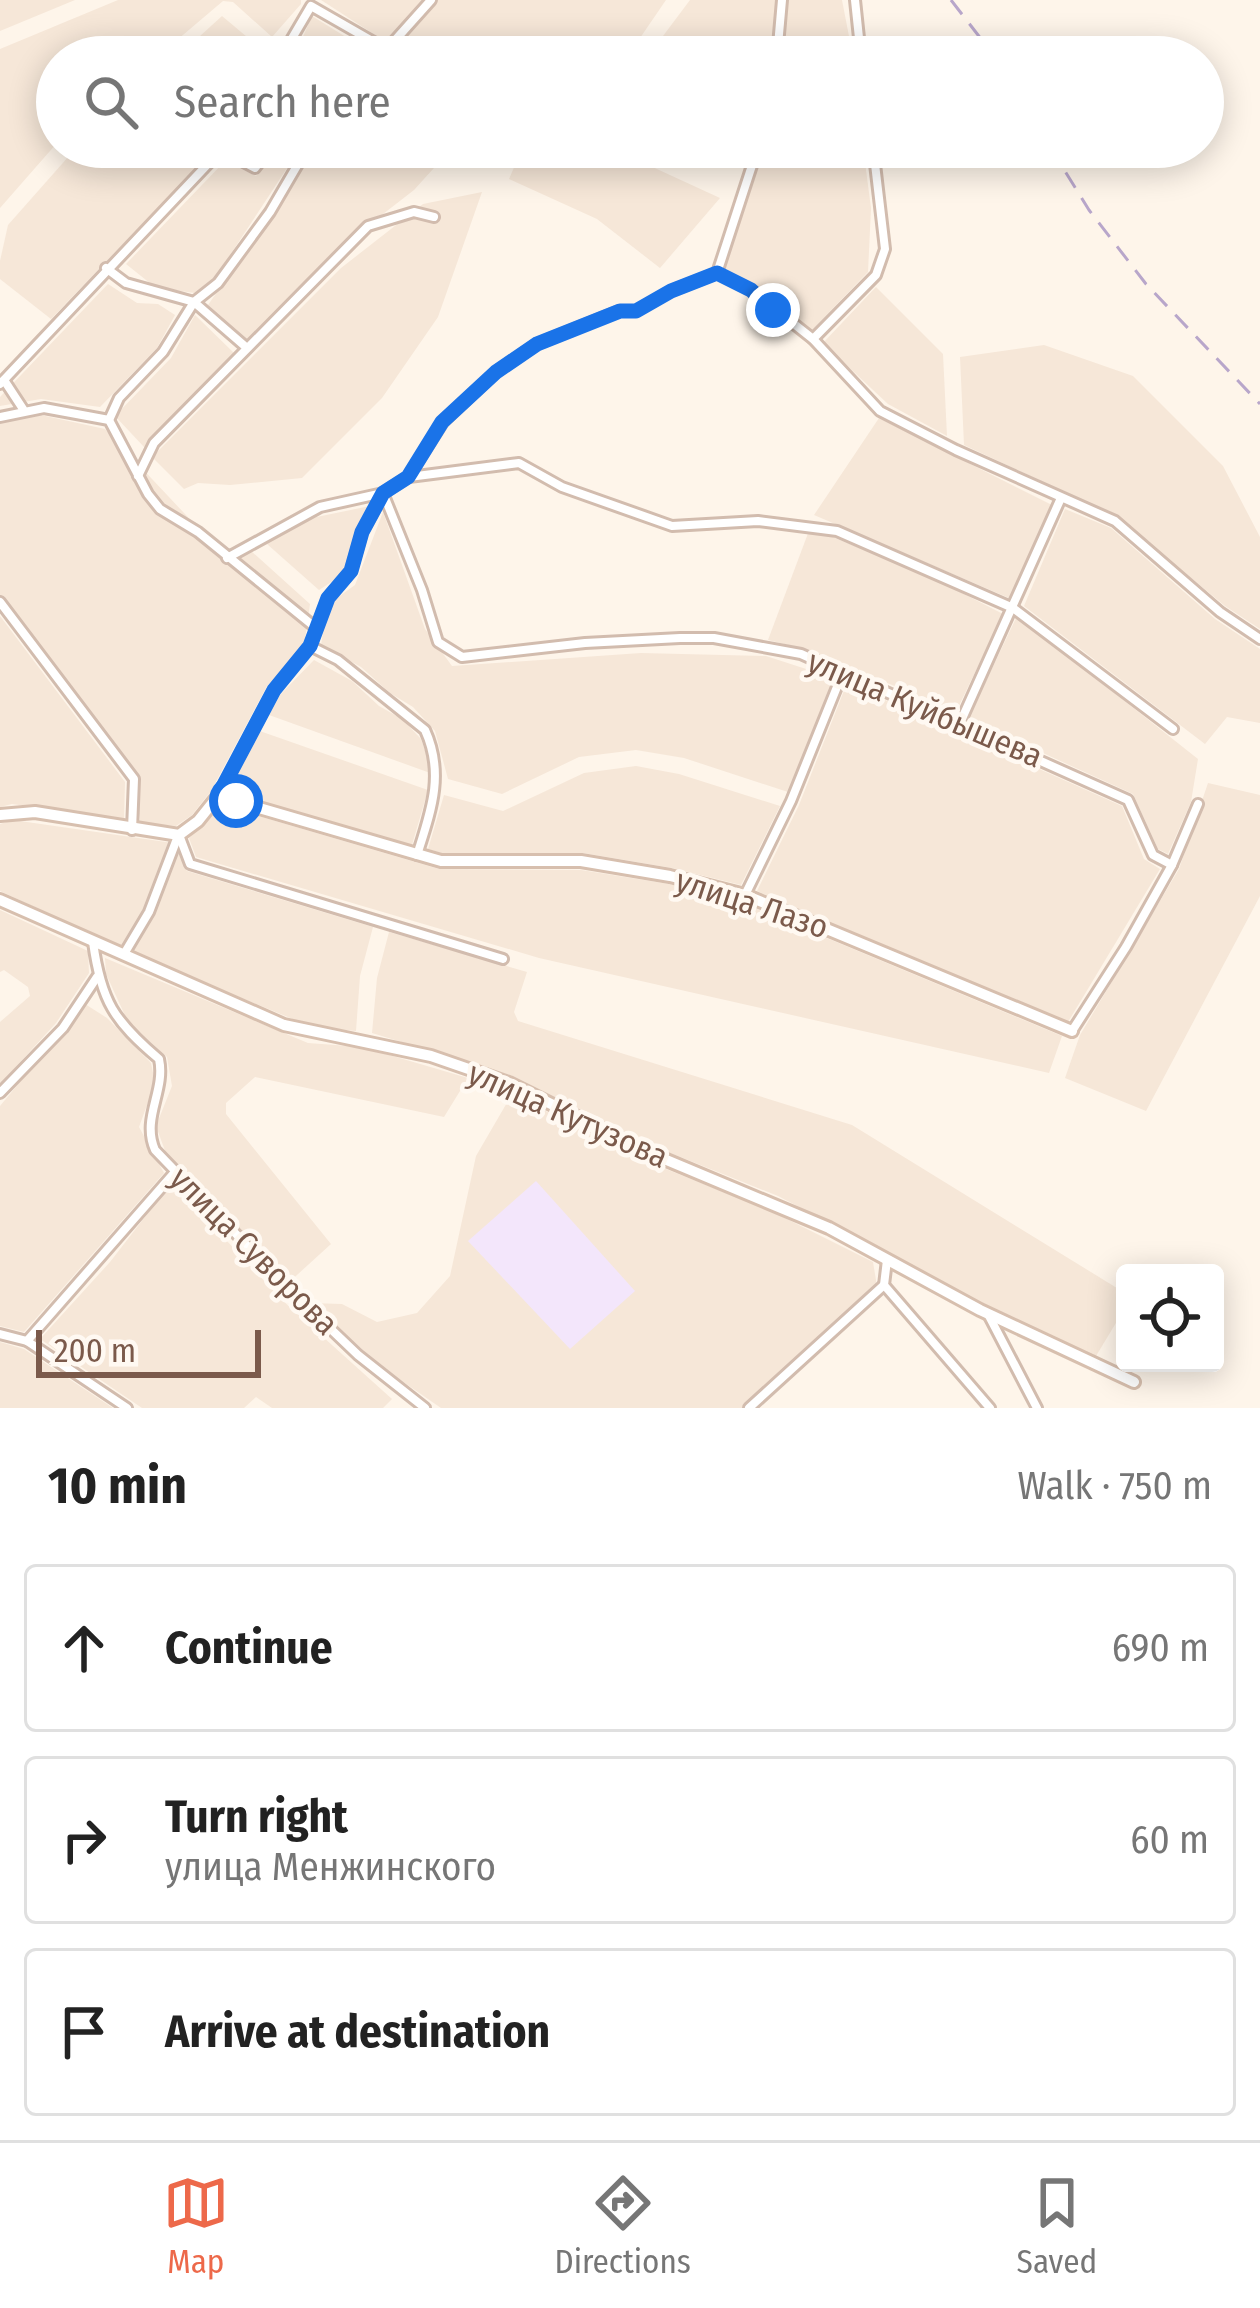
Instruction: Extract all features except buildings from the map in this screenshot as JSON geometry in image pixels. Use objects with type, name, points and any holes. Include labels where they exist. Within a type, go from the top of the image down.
[{"type":"street","points":[[398,36],[431,0]]},
{"type":"street","points":[[779,36],[782,0]]},
{"type":"street","points":[[855,0],[859,36]]},
{"type":"street","points":[[293,36],[311,6],[357,36]]},
{"type":"street","points":[[24,410],[2,382],[203,168]]},
{"type":"street","points":[[109,420],[119,398],[163,352],[194,302],[218,283],[296,168]]},
{"type":"street","points":[[717,273],[751,168]]},
{"type":"street","points":[[813,339],[876,275],[885,249],[875,168]]},
{"type":"street","points":[[138,476],[154,443],[368,226],[414,212],[434,217]]},
{"type":"street","points":[[106,268],[126,283],[194,302],[248,349]]},
{"type":"street","points":[[227,559],[320,507],[383,493],[408,477],[442,422],[496,372],[537,344],[620,311],[636,311],[717,273],[751,290],[813,339],[880,411],[1115,521],[1220,612],[1260,639]]},
{"type":"street","points":[[0,417],[44,408],[109,420]]},
{"type":"street","points":[[109,420],[160,509],[198,532],[316,628]]},
{"type":"street","points":[[408,477],[519,464],[562,487],[672,526],[758,520],[837,531],[1013,608],[1173,729]]},
{"type":"street","points":[[124,955],[148,912],[178,835],[198,821],[218,796],[274,690],[310,646],[333,587],[351,571],[362,532],[383,493]]},
{"type":"street","name":"улица Куйбышева","points":[[383,493],[438,642],[462,657],[585,643],[714,638],[801,653],[1128,800],[1153,855],[1172,865]]},
{"type":"street","points":[[960,722],[1061,498]]},
{"type":"street","points":[[0,602],[134,779],[132,830]]},
{"type":"street","points":[[310,646],[338,660],[425,730],[438,779],[417,855]]},
{"type":"street","points":[[745,895],[791,801],[843,672]]},
{"type":"street","name":"улица Лазо","points":[[218,796],[441,861],[581,861],[745,895],[1072,1031],[1172,865],[1198,804]]},
{"type":"street","points":[[0,815],[35,812],[178,835]]},
{"type":"street","points":[[178,835],[190,864],[503,958]]},
{"type":"street","name":"улица Кутузова","points":[[0,900],[284,1025],[431,1056],[509,1083],[645,1151],[829,1228],[988,1314],[1134,1382]]},
{"type":"street","name":"улица Суворова","points":[[92,941],[98,976],[122,1027],[159,1059],[149,1137],[175,1172],[323,1322],[425,1408]]},
{"type":"street","points":[[0,1093],[63,1028],[98,976]]},
{"type":"street","points":[[27,1341],[175,1172]]},
{"type":"street","points":[[749,1408],[884,1285],[887,1260]]},
{"type":"street","points":[[884,1285],[990,1408]]},
{"type":"street","points":[[988,1314],[1037,1408]]},
{"type":"street","points":[[0,1334],[27,1341],[128,1408]]},
{"type":"shaded area","points":[[0,0],[75,0],[0,31]]},
{"type":"shaded area","points":[[118,0],[301,0],[273,36],[233,2],[223,1],[182,36],[36,36],[36,167],[0,208],[0,49]]},
{"type":"shaded area","points":[[321,0],[424,0],[391,36],[377,36]]},
{"type":"shaded area","points":[[437,0],[666,0],[641,36],[407,36]]},
{"type":"shaded area","points":[[690,0],[842,0],[849,36],[663,36]]},
{"type":"shaded area","points":[[222,16],[246,36],[200,36]]},
{"type":"shaded area","points":[[312,16],[344,36],[303,36]]},
{"type":"shaded area","points":[[58,168],[196,168],[51,319],[0,279],[8,225]]},
{"type":"shaded area","points":[[218,168],[239,168],[256,176],[263,168],[287,168],[213,281],[195,293],[165,289],[126,264]]},
{"type":"shaded area","points":[[303,168],[434,168],[414,190],[329,256],[246,342],[208,305]]},
{"type":"shaded area","points":[[514,168],[655,168],[720,198],[660,268],[597,219],[509,179]]},
{"type":"shaded area","points":[[744,168],[866,168],[871,208],[868,272],[810,332],[724,269]]},
{"type":"shaded area","points":[[482,192],[438,317],[382,398],[302,478],[198,483],[184,489],[152,457],[341,268],[423,204]]},
{"type":"shaded area","points":[[108,284],[137,303],[158,304],[175,315],[157,348],[100,407],[41,399],[0,406],[0,397]]},
{"type":"shaded area","points":[[876,287],[943,354],[947,436],[888,404],[823,343]]},
{"type":"shaded area","points":[[195,315],[235,354],[145,448],[115,416],[171,358]]},
{"type":"shaded area","points":[[1044,345],[1133,376],[1223,466],[1260,537],[1260,629],[1116,516],[964,445],[960,357]]},
{"type":"shaded area","points":[[41,415],[105,429],[216,547],[250,550],[310,604],[304,646],[267,686],[211,791],[176,826],[140,823],[136,776],[0,610],[0,423]]},
{"type":"shaded area","points":[[879,418],[1054,506],[1009,598],[814,515]]},
{"type":"shaded area","points":[[370,506],[342,575],[319,590],[267,544],[302,520]]},
{"type":"shaded area","points":[[1065,509],[1111,528],[1215,619],[1260,649],[1260,723],[1227,717],[1205,744],[1024,606]]},
{"type":"shaded area","points":[[383,512],[425,629],[452,666],[641,653],[766,656],[837,679],[791,793],[684,758],[636,750],[579,757],[502,794],[448,779],[435,731],[413,707],[361,667],[321,645],[327,605],[355,585]]},
{"type":"shaded area","points":[[810,528],[929,576],[1003,614],[956,712],[809,650],[768,640]]},
{"type":"shaded area","points":[[0,616],[125,782],[124,820],[12,804],[0,807]]},
{"type":"shaded area","points":[[1017,616],[1198,759],[1191,802],[1168,854],[1158,849],[1133,794],[968,719]]},
{"type":"shaded area","points":[[314,660],[352,681],[402,719],[421,739],[433,774],[269,715],[280,695]]},
{"type":"shaded area","points":[[847,683],[1122,806],[1144,859],[1160,869],[1065,1027],[757,891],[799,805]]},
{"type":"shaded area","points":[[254,729],[428,790],[412,845],[223,790]]},
{"type":"shaded area","points":[[636,766],[679,774],[780,806],[741,885],[583,853],[442,853],[428,849],[444,795],[503,811],[584,773]]},
{"type":"shaded area","points":[[1208,783],[1260,795],[1260,896],[1146,1111],[1065,1078],[1080,1035],[1179,869]]},
{"type":"shaded area","points":[[221,805],[439,869],[581,870],[669,884],[743,903],[1062,1036],[1049,1073],[539,958],[196,857],[189,838]]},
{"type":"shaded area","points":[[13,820],[173,843],[187,871],[373,927],[360,976],[356,1031],[312,1027],[0,891],[0,824]]},
{"type":"shaded area","points":[[0,910],[88,951],[89,973],[56,1023],[0,1084],[0,1022],[30,996],[28,987],[4,970],[0,972]]},
{"type":"shaded area","points":[[389,932],[527,972],[514,1012],[518,1021],[852,1125],[1116,1287],[1116,1323],[1093,1361],[778,1196],[648,1144],[513,1076],[372,1033],[377,978]]},
{"type":"shaded area","points":[[105,958],[308,1043],[362,1047],[468,1078],[444,1117],[255,1077],[226,1103],[226,1114],[331,1244],[286,1285],[168,1159],[156,1126],[172,1086],[167,1057],[128,1022],[106,974]]},
{"type":"shaded area","points":[[85,1004],[107,1018],[151,1063],[155,1083],[139,1127],[164,1173],[24,1332],[0,1326],[0,1106]]},
{"type":"shaded area","points":[[512,1094],[641,1159],[771,1211],[873,1262],[877,1286],[745,1408],[441,1408],[383,1368],[310,1303],[342,1304],[377,1322],[417,1313],[450,1276],[476,1156]]},
{"type":"shaded area","points":[[536,1181],[635,1291],[570,1349],[468,1241]]},
{"type":"shaded area","points":[[172,1182],[282,1300],[392,1399],[383,1408],[272,1408],[256,1397],[244,1408],[142,1408],[40,1339],[110,1262]]},
{"type":"shaded area","points":[[0,1342],[24,1349],[113,1408],[0,1408]]},
{"type":"railway","points":[[951,0],[979,36]]},
{"type":"railway","points":[[1063,168],[1146,284],[1260,404]]},
{"type":"route","points":[[236,801],[218,796],[274,690],[310,646],[333,587],[351,571],[362,532],[383,493],[408,477],[442,422],[496,372],[537,344],[620,311],[636,311],[717,273],[751,290],[773,310]]}]
